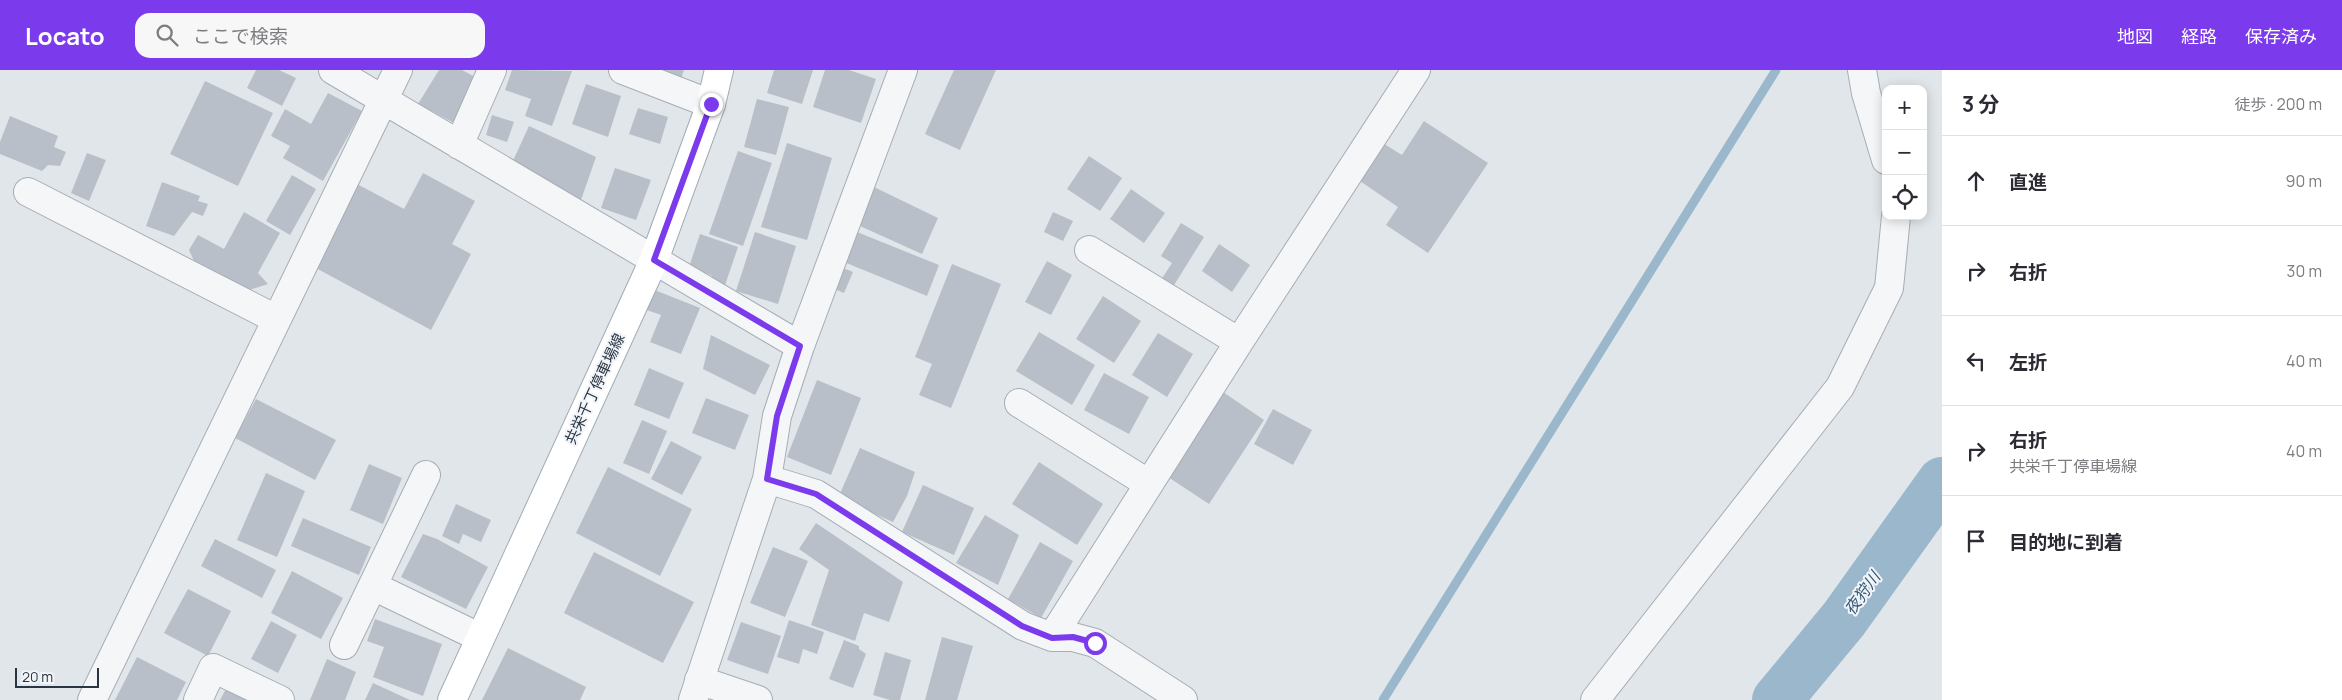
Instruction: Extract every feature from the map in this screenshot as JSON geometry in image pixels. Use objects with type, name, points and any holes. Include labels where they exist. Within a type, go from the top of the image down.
[{"type":"main road","name":"共栄千丁停車場線","points":[[452,700],[654,260],[711,104],[719,70]]},
{"type":"street","points":[[333,70],[800,346]]},
{"type":"street","points":[[92,700],[398,70]]},
{"type":"street","points":[[459,144],[492,70]]},
{"type":"street","points":[[623,70],[711,104]]},
{"type":"street","points":[[758,700],[696,690],[767,479],[777,416],[800,346],[904,70]]},
{"type":"street","points":[[1052,638],[1239,342],[1416,70]]},
{"type":"street","points":[[1862,70],[1866,93],[1882,147]]},
{"type":"street","points":[[28,192],[276,319]]},
{"type":"street","points":[[1595,700],[1840,387],[1889,288],[1896,220]]},
{"type":"street","points":[[1089,250],[1239,342]]},
{"type":"street","points":[[1019,403],[1149,484]]},
{"type":"street","points":[[344,645],[426,476]]},
{"type":"street","points":[[767,479],[816,494],[1022,626],[1052,638],[1073,637],[1095,643],[1184,700]]},
{"type":"street","points":[[373,586],[479,638]]},
{"type":"street","points":[[198,700],[213,668],[280,700]]},
{"type":"building","points":[[256,70],[279,70],[296,78],[282,106],[247,88]]},
{"type":"building","points":[[439,70],[462,70],[477,78],[456,124],[418,104]]},
{"type":"building","points":[[512,70],[572,71],[552,126],[525,116],[531,99],[505,90]]},
{"type":"building","points":[[653,70],[684,70],[681,79]]},
{"type":"building","points":[[774,70],[813,70],[802,104],[767,93]]},
{"type":"building","points":[[825,70],[849,70],[876,79],[861,123],[813,107]]},
{"type":"building","points":[[954,70],[996,70],[960,150],[925,134]]},
{"type":"building","points":[[205,81],[273,113],[238,186],[170,154]]},
{"type":"building","points":[[586,84],[621,96],[608,137],[572,124]]},
{"type":"building","points":[[328,93],[362,111],[323,181],[283,158],[290,146],[271,136],[285,109],[311,124]]},
{"type":"building","points":[[757,99],[789,107],[776,155],[744,147]]},
{"type":"building","points":[[638,108],[668,117],[660,144],[629,134]]},
{"type":"building","points":[[492,115],[514,122],[507,142],[486,135]]},
{"type":"building","points":[[10,116],[58,136],[54,147],[66,152],[60,166],[48,165],[42,171],[0,154],[0,142]]},
{"type":"building","points":[[1424,121],[1488,163],[1428,253],[1386,225],[1398,207],[1357,179],[1381,142],[1402,155]]},
{"type":"building","points":[[529,126],[596,157],[581,200],[512,163]]},
{"type":"building","points":[[787,143],[832,158],[807,240],[761,227]]},
{"type":"building","points":[[738,151],[772,163],[743,246],[709,234]]},
{"type":"building","points":[[87,153],[106,160],[89,201],[71,193]]},
{"type":"building","points":[[1089,156],[1122,178],[1100,211],[1067,189]]},
{"type":"building","points":[[615,168],[651,180],[636,220],[601,208]]},
{"type":"building","points":[[423,173],[475,201],[452,244],[471,254],[431,330],[314,267],[357,184],[404,209]]},
{"type":"building","points":[[292,175],[316,189],[290,235],[266,221]]},
{"type":"building","points":[[162,182],[200,196],[198,201],[208,204],[203,216],[192,212],[174,236],[146,226]]},
{"type":"building","points":[[874,187],[938,218],[922,254],[860,226]]},
{"type":"building","points":[[1131,189],[1165,213],[1144,243],[1110,219]]},
{"type":"building","points":[[244,212],[280,233],[258,273],[268,284],[249,290],[194,261],[189,250],[198,235],[224,249]]},
{"type":"building","points":[[1053,212],[1073,221],[1063,241],[1044,232]]},
{"type":"building","points":[[1181,223],[1204,237],[1171,290],[1161,280],[1172,263],[1161,256]]},
{"type":"building","points":[[755,232],[796,246],[778,304],[736,291]]},
{"type":"building","points":[[857,232],[939,265],[927,296],[844,262]]},
{"type":"building","points":[[700,234],[738,247],[723,291],[711,275],[689,267]]},
{"type":"building","points":[[1219,244],[1250,265],[1232,292],[1202,271]]},
{"type":"building","points":[[1047,261],[1072,275],[1051,315],[1025,302]]},
{"type":"building","points":[[952,264],[1001,284],[951,408],[919,395],[932,364],[915,357]]},
{"type":"building","points":[[836,265],[853,272],[844,293],[827,286]]},
{"type":"building","points":[[652,289],[700,308],[681,354],[650,342],[661,315],[644,309]]},
{"type":"building","points":[[1103,296],[1141,321],[1114,363],[1076,339]]},
{"type":"building","points":[[1039,332],[1095,365],[1072,405],[1016,371]]},
{"type":"building","points":[[1158,333],[1193,354],[1167,397],[1132,375]]},
{"type":"building","points":[[711,335],[770,365],[755,395],[703,369]]},
{"type":"building","points":[[649,368],[684,383],[669,419],[634,405]]},
{"type":"building","points":[[1104,373],[1149,397],[1129,434],[1084,410]]},
{"type":"building","points":[[817,380],[861,398],[831,475],[787,457]]},
{"type":"building","points":[[1223,392],[1264,420],[1209,504],[1168,477]]},
{"type":"building","points":[[706,398],[749,415],[735,450],[692,433]]},
{"type":"building","points":[[256,399],[336,440],[315,480],[235,438]]},
{"type":"building","points":[[1273,409],[1312,430],[1293,465],[1254,444]]},
{"type":"building","points":[[642,420],[667,431],[649,474],[623,463]]},
{"type":"building","points":[[671,441],[702,457],[682,495],[651,479]]},
{"type":"building","points":[[860,448],[915,472],[907,496],[893,522],[838,498]]},
{"type":"building","points":[[1039,462],[1103,504],[1077,545],[1012,504]]},
{"type":"building","points":[[369,464],[402,478],[383,524],[350,510]]},
{"type":"building","points":[[608,467],[692,509],[660,576],[576,533]]},
{"type":"building","points":[[266,473],[305,491],[277,557],[237,540]]},
{"type":"building","points":[[923,485],[974,508],[954,555],[902,532]]},
{"type":"building","points":[[456,504],[491,520],[481,542],[463,534],[459,544],[442,536]]},
{"type":"building","points":[[985,515],[1019,535],[998,585],[956,563]]},
{"type":"building","points":[[303,518],[371,547],[359,575],[291,546]]},
{"type":"building","points":[[816,523],[903,582],[889,622],[864,613],[855,641],[811,625],[829,570],[799,549]]},
{"type":"building","points":[[423,534],[437,539],[488,567],[466,609],[401,577]]},
{"type":"building","points":[[215,539],[276,570],[262,598],[201,566]]},
{"type":"building","points":[[1040,542],[1073,561],[1041,618],[1008,599]]},
{"type":"building","points":[[773,547],[808,561],[785,617],[750,603]]},
{"type":"building","points":[[594,552],[694,602],[663,663],[564,613]]},
{"type":"building","points":[[292,571],[343,598],[321,639],[271,613]]},
{"type":"building","points":[[188,589],[231,611],[208,656],[164,633]]},
{"type":"building","points":[[375,619],[442,644],[423,696],[373,677],[384,647],[367,641]]},
{"type":"building","points":[[789,620],[824,632],[817,654],[803,649],[799,664],[777,657]]},
{"type":"building","points":[[271,621],[297,635],[278,673],[251,659]]},
{"type":"building","points":[[741,622],[781,636],[768,674],[727,660]]},
{"type":"building","points":[[942,637],[973,646],[957,700],[925,700]]},
{"type":"building","points":[[844,640],[859,646],[859,649],[866,654],[853,688],[829,679]]},
{"type":"building","points":[[508,648],[586,687],[580,700],[482,700]]},
{"type":"building","points":[[885,652],[911,660],[900,700],[890,700],[873,695]]},
{"type":"building","points":[[137,657],[186,682],[177,700],[115,700]]},
{"type":"building","points":[[327,659],[356,672],[345,700],[310,700]]},
{"type":"building","points":[[373,683],[410,700],[365,700]]},
{"type":"building","points":[[228,685],[256,700],[220,700]]},
{"type":"waterway","points":[[1383,700],[1776,70]]},
{"type":"waterway","name":"夜狩川","points":[[1777,700],[1844,619],[1942,482]]},
{"type":"route","points":[[711,104],[654,260],[800,346],[777,416],[767,479],[816,494],[1022,626],[1052,638],[1073,637],[1095,643]]}]
